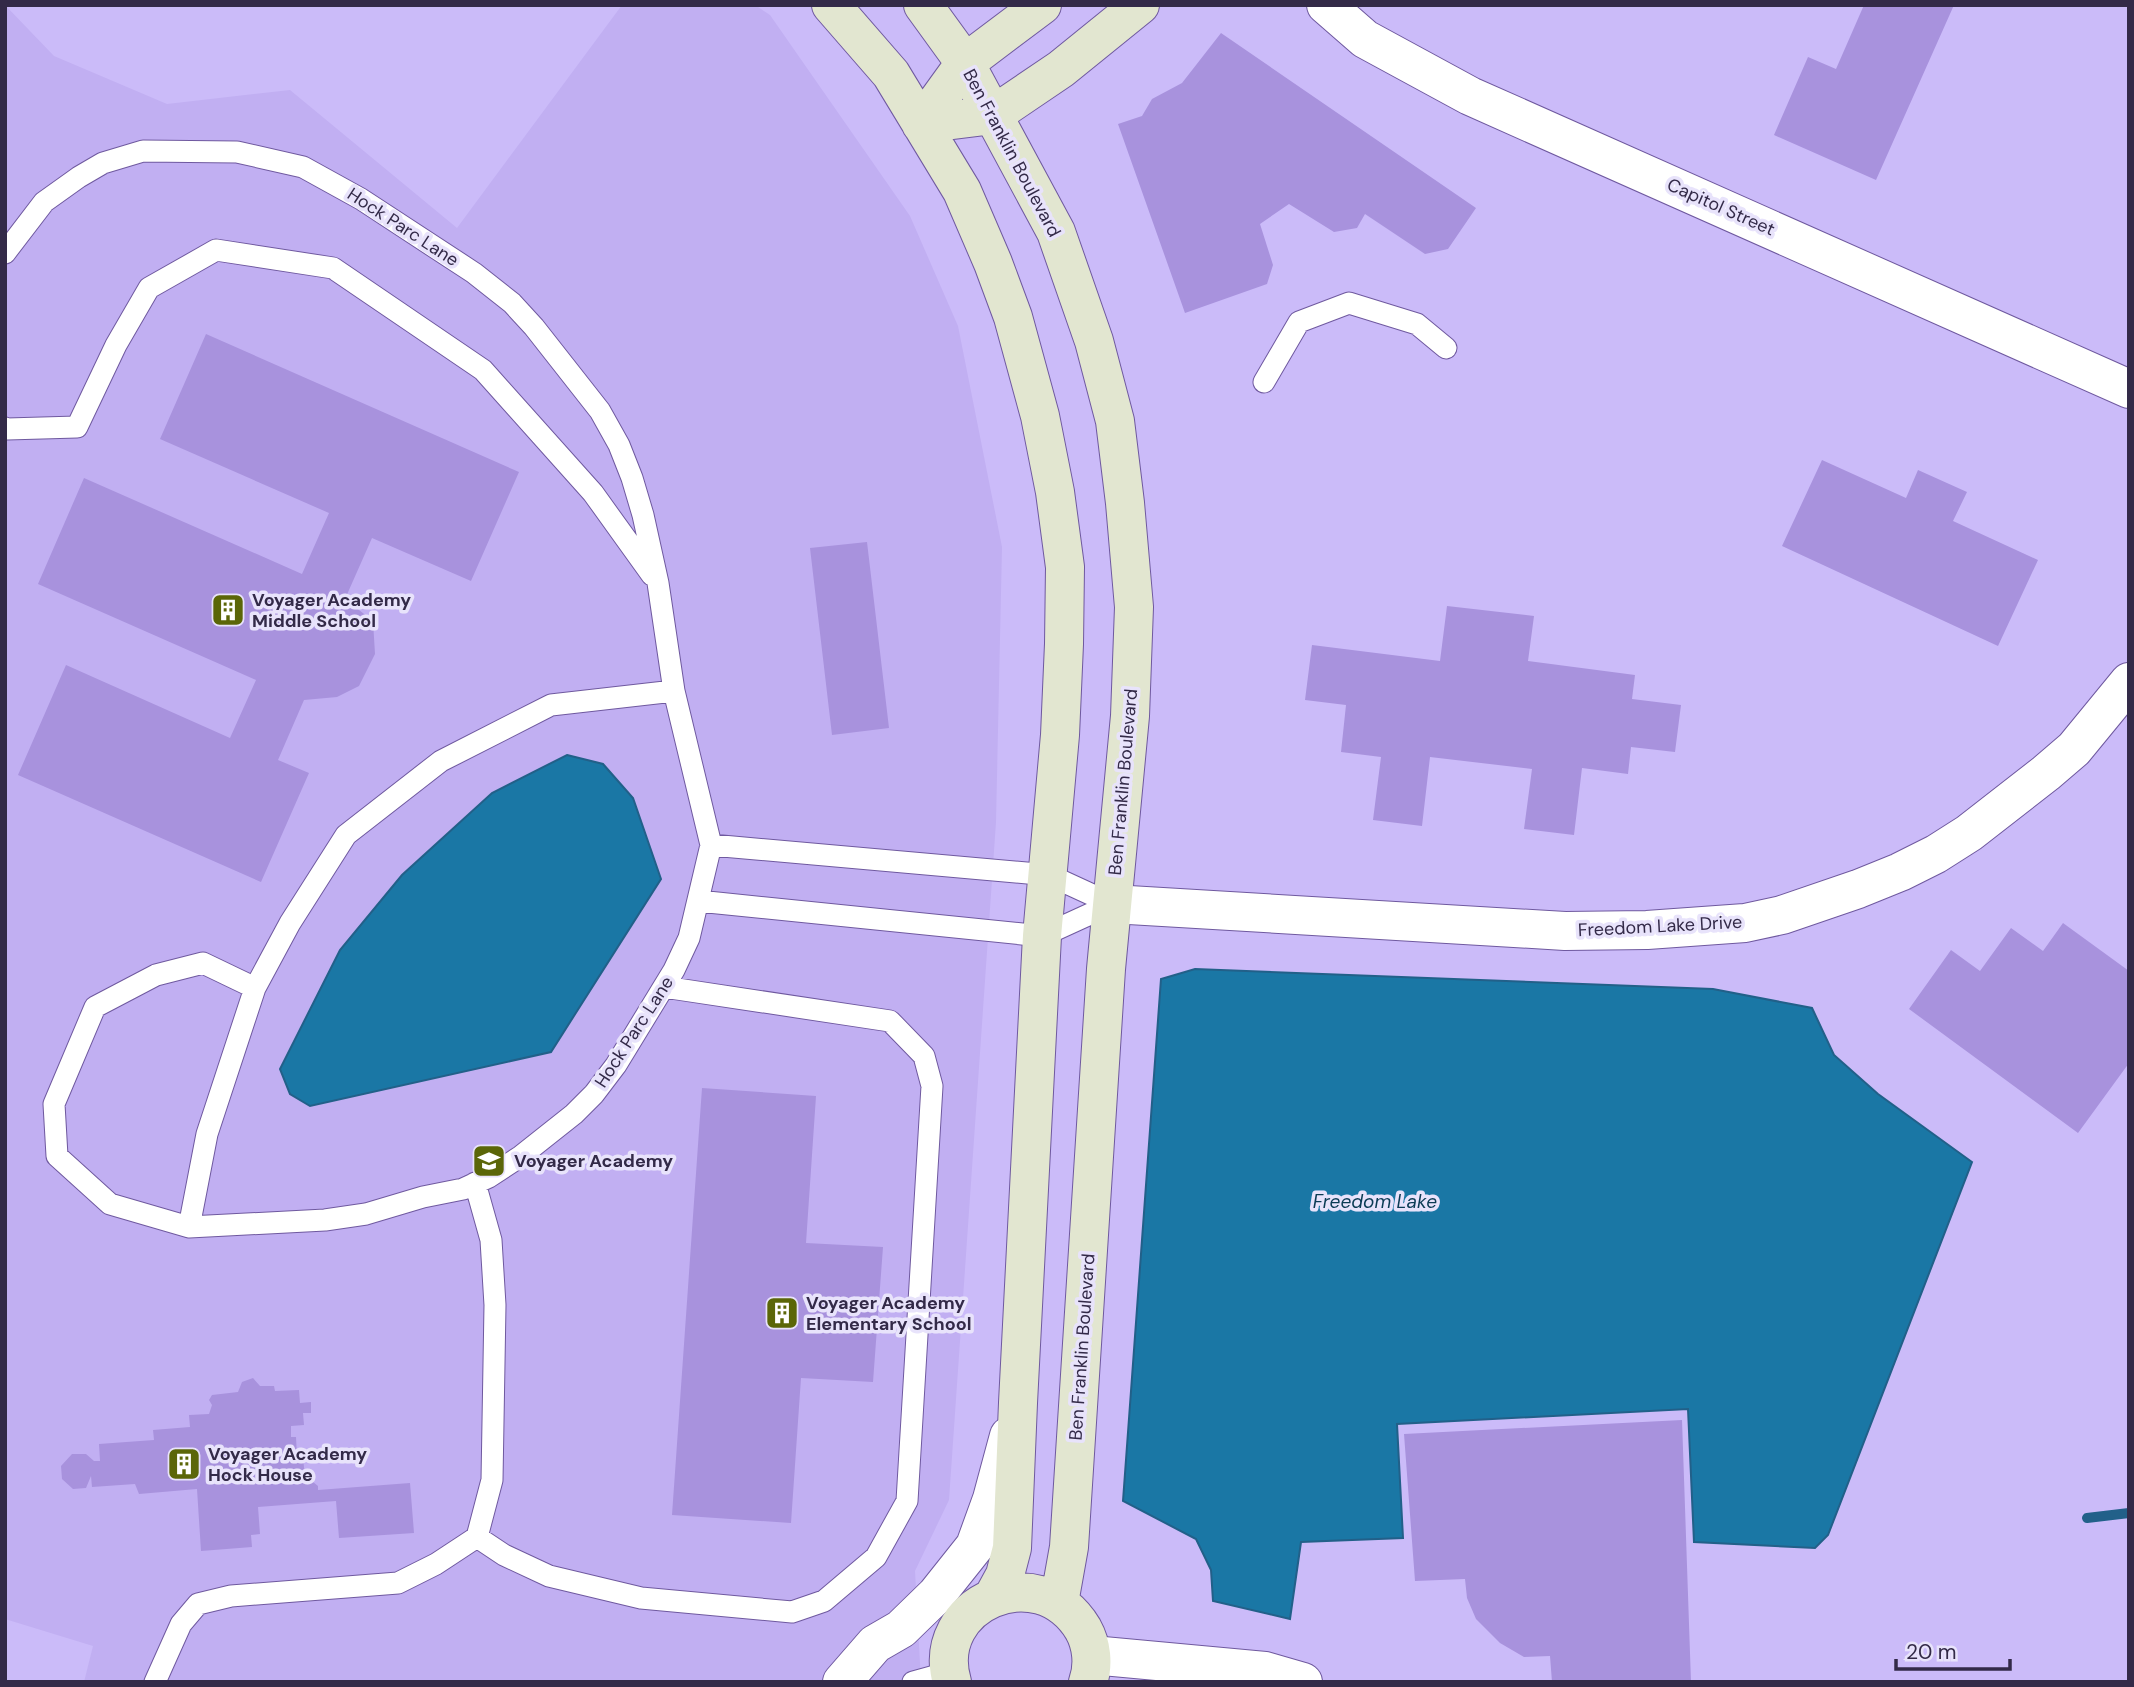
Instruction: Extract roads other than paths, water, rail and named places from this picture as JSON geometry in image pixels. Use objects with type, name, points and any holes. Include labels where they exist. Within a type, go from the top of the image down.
[{"type":"street","points":[[831,5],[891,74],[962,191],[1013,317],[1040,416],[1055,492],[1065,567],[1060,735],[1042,936],[1012,1548],[1005,1575],[993,1597]]},
{"type":"street","name":"Ben Franklin Boulevard","points":[[923,5],[964,63],[1056,232],[1094,341],[1115,421],[1134,607],[1130,716],[1106,969],[1069,1548],[1059,1602]]},
{"type":"street","points":[[921,124],[964,63],[1042,5]]},
{"type":"street","points":[[921,124],[993,115],[1061,69],[1140,5]]},
{"type":"street","name":"Capitol Street","points":[[1325,5],[1365,39],[1470,96],[2126,381]]},
{"type":"street","name":"Freedom Lake Drive","points":[[1112,904],[1565,931],[1647,930],[1745,923],[1782,915],[1858,888],[1900,872],[1936,854],[1969,833],[2046,773],[2074,749],[2125,696]]},
{"type":"street","points":[[842,1682],[875,1644],[901,1629],[936,1595],[975,1546],[992,1499],[1018,1403]]},
{"type":"street","points":[[938,1679],[959,1627],[973,1609],[993,1597],[1009,1592],[1027,1592],[1059,1602],[1075,1616],[1086,1634],[1090,1668],[1265,1671],[1303,1682]]},
{"type":"lane","name":"Hock Parc Lane","points":[[5,253],[44,202],[103,163],[129,155],[143,151],[237,152],[303,167],[361,199],[474,273],[512,303],[600,411],[619,445],[632,478],[643,515],[657,583],[674,691],[711,845],[690,938],[631,1043],[594,1094],[574,1114],[521,1156],[475,1184],[366,1214],[325,1220],[189,1227],[110,1204],[58,1156],[54,1104],[95,1007],[156,975],[203,963],[255,989]]},
{"type":"lane","name":"Hock Parc Lane","points":[[5,428],[78,427],[116,345],[149,288],[216,250],[333,268],[483,370],[593,493],[657,583]]},
{"type":"lane","points":[[1264,382],[1300,322],[1349,303],[1417,324],[1446,348]]},
{"type":"lane","points":[[189,1227],[207,1133],[255,989],[290,923],[346,835],[441,761],[551,705],[674,691]]},
{"type":"lane","points":[[711,845],[1049,875],[1112,904]]},
{"type":"lane","points":[[698,901],[1042,936],[1112,904]]},
{"type":"lane","points":[[477,1537],[503,1555],[548,1577],[641,1598],[792,1612],[824,1601],[876,1558],[906,1501],[932,1086],[924,1056],[890,1021],[664,987]]},
{"type":"lane","points":[[155,1682],[181,1624],[198,1604],[231,1596],[398,1583],[436,1564],[477,1537],[492,1480],[495,1305],[491,1240],[475,1184]]},
{"type":"water","points":[[567,755],[603,764],[633,798],[661,879],[551,1052],[310,1106],[290,1094],[280,1069],[340,950],[402,875],[492,793]]},
{"type":"water","name":"Freedom Lake","points":[[1195,969],[1713,989],[1812,1008],[1834,1055],[1878,1094],[1972,1162],[1828,1535],[1815,1548],[1694,1542],[1688,1409],[1397,1424],[1403,1538],[1301,1542],[1290,1619],[1213,1601],[1211,1570],[1196,1539],[1123,1501],[1161,979]]},
{"type":"waterway","points":[[2087,1518],[2129,1513]]},
{"type":"place","name":"Voyager Academy Middle School","points":[[228,610]]},
{"type":"place","name":"Voyager Academy","points":[[489,1161]]},
{"type":"place","name":"Voyager Academy Elementary School","points":[[782,1313]]},
{"type":"place","name":"Voyager Academy Hock House","points":[[184,1464]]}]
